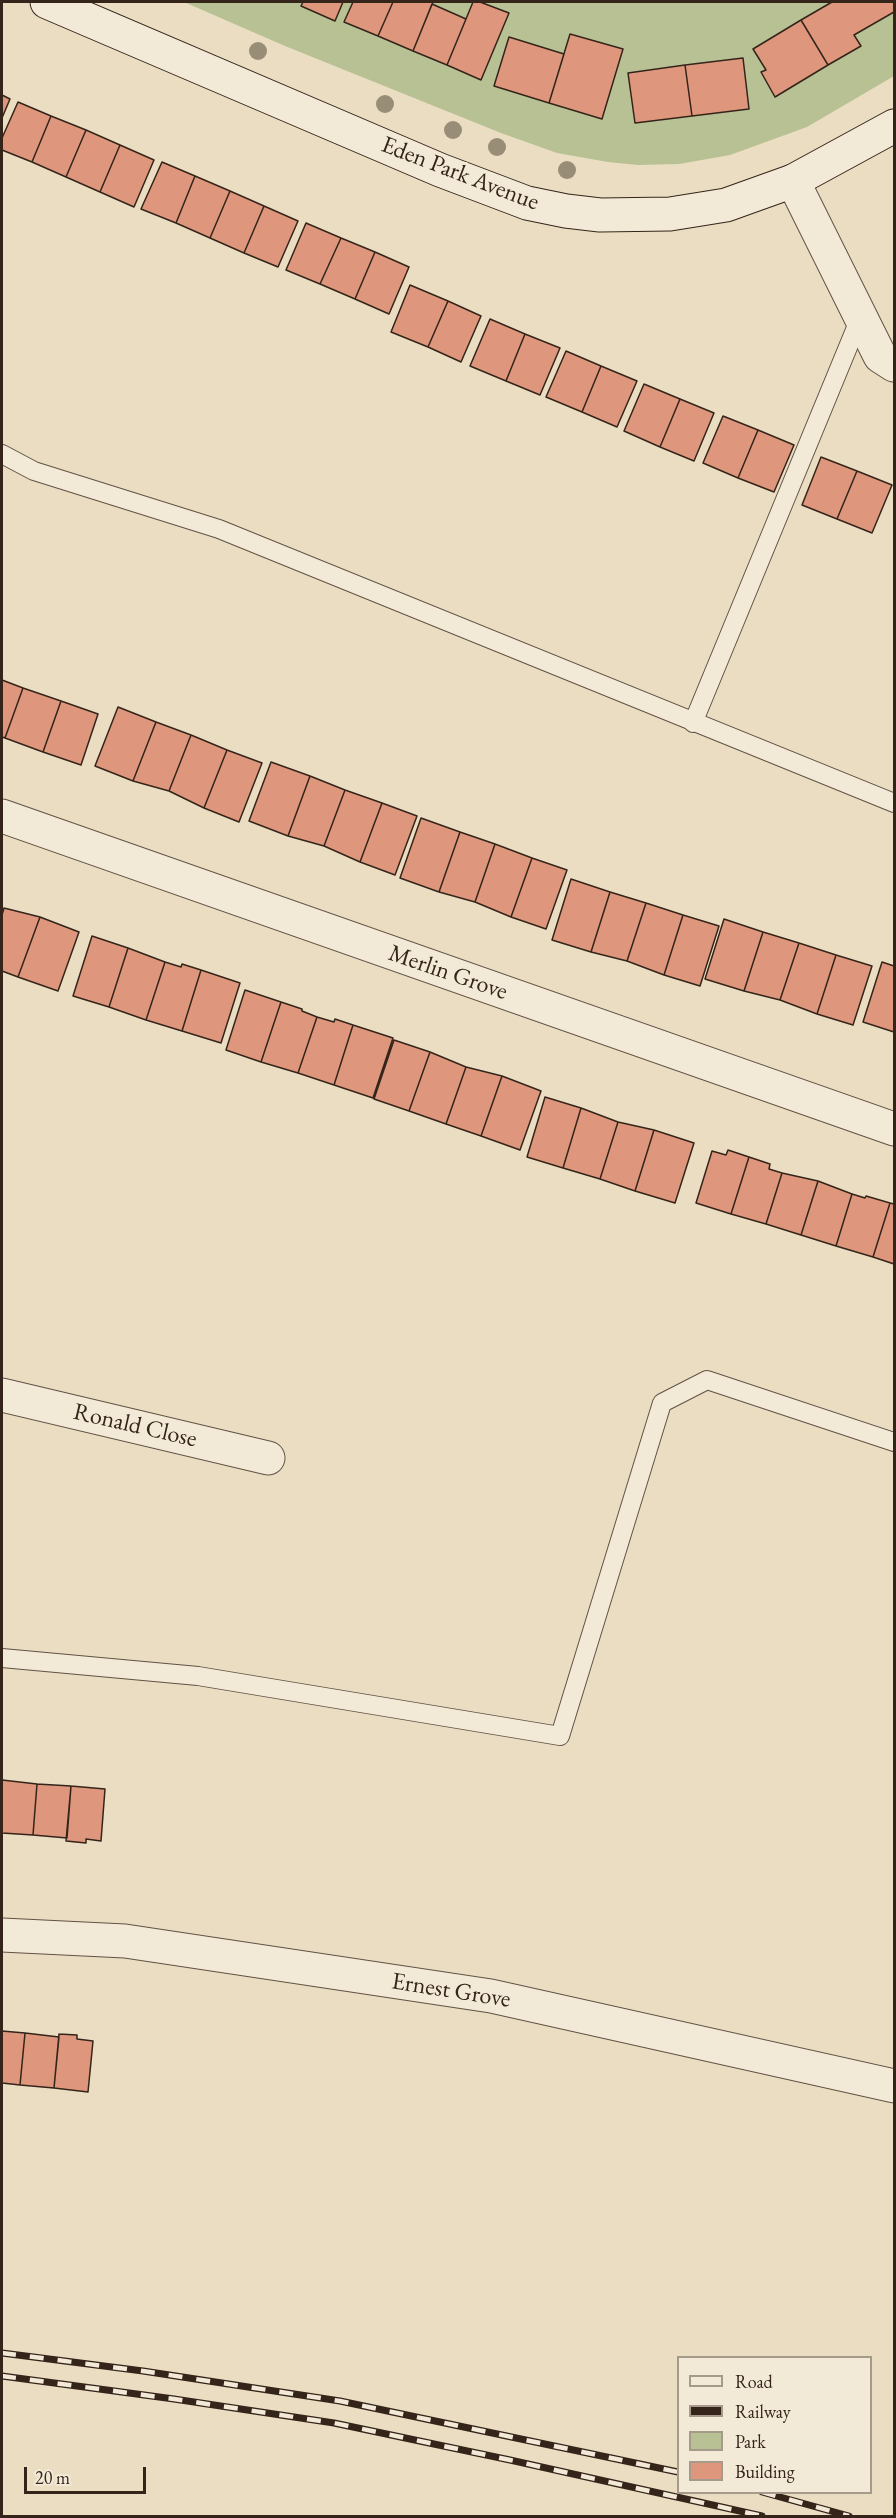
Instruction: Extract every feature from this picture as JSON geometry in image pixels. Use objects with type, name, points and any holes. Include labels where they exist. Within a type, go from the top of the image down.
[{"type":"street","name":"Eden Park Avenue","points":[[47,2],[440,170],[527,203],[566,212],[600,215],[670,214],[726,205],[794,182],[894,126]]},
{"type":"street","points":[[794,182],[880,356],[894,365]]},
{"type":"street","name":"Merlin Grove","points":[[2,816],[894,1129]]},
{"type":"street","name":"Ronald Close","points":[[2,1395],[268,1458]]},
{"type":"street","name":"Ernest Grove","points":[[2,1935],[125,1941],[490,1996],[894,2086]]},
{"type":"lane","points":[[693,723],[860,318]]},
{"type":"lane","points":[[2,454],[34,471],[219,530],[894,803]]},
{"type":"lane","points":[[2,1658],[198,1676],[560,1736],[662,1403],[707,1380],[894,1442]]},
{"type":"green space","points":[[184,2],[894,2],[894,76],[807,127],[730,155],[679,164],[638,165],[608,162],[557,153],[501,133],[285,46]]},
{"type":"building","points":[[303,2],[343,2],[335,21],[301,6]]},
{"type":"building","points":[[353,2],[393,2],[378,36],[344,22]]},
{"type":"building","points":[[393,2],[433,2],[413,51],[378,36]]},
{"type":"building","points":[[473,2],[480,2],[509,13],[481,80],[447,65]]},
{"type":"building","points":[[832,2],[894,2],[894,12],[854,35],[861,46],[828,65],[801,20]]},
{"type":"building","points":[[432,4],[466,19],[447,65],[413,51]]},
{"type":"building","points":[[801,20],[828,65],[775,97],[761,72],[766,70],[753,49]]},
{"type":"building","points":[[570,34],[623,49],[602,119],[549,103]]},
{"type":"building","points":[[509,37],[564,54],[549,103],[494,86]]},
{"type":"building","points":[[743,58],[749,109],[692,116],[685,65]]},
{"type":"building","points":[[685,65],[692,116],[635,123],[628,73]]},
{"type":"building","points":[[2,95],[10,99],[2,118]]},
{"type":"building","points":[[18,102],[51,116],[32,162],[2,150],[2,138]]},
{"type":"building","points":[[51,116],[86,130],[66,177],[32,162]]},
{"type":"building","points":[[86,130],[120,145],[100,192],[66,177]]},
{"type":"building","points":[[120,145],[154,160],[134,207],[100,192]]},
{"type":"building","points":[[162,162],[195,176],[176,223],[141,209]]},
{"type":"building","points":[[195,176],[230,191],[210,238],[176,223]]},
{"type":"building","points":[[230,191],[264,206],[244,253],[210,238]]},
{"type":"building","points":[[264,206],[298,221],[278,267],[244,253]]},
{"type":"building","points":[[306,223],[341,238],[320,284],[286,270]]},
{"type":"building","points":[[341,238],[375,252],[355,299],[320,284]]},
{"type":"building","points":[[375,252],[409,267],[389,314],[355,299]]},
{"type":"building","points":[[410,285],[448,301],[428,347],[391,332]]},
{"type":"building","points":[[448,301],[481,316],[461,362],[428,347]]},
{"type":"building","points":[[490,319],[525,334],[506,381],[470,366]]},
{"type":"building","points":[[525,334],[560,348],[540,395],[506,381]]},
{"type":"building","points":[[566,351],[601,366],[582,412],[546,397]]},
{"type":"building","points":[[601,366],[637,381],[617,427],[582,412]]},
{"type":"building","points":[[644,384],[680,399],[660,447],[624,431]]},
{"type":"building","points":[[680,399],[714,413],[694,461],[660,447]]},
{"type":"building","points":[[723,416],[758,430],[738,478],[703,463]]},
{"type":"building","points":[[758,430],[794,445],[774,492],[738,478]]},
{"type":"building","points":[[821,457],[857,471],[837,519],[802,505]]},
{"type":"building","points":[[857,471],[892,485],[872,533],[837,519]]},
{"type":"building","points":[[2,680],[23,688],[5,738],[2,737]]},
{"type":"building","points":[[23,688],[61,701],[43,752],[5,738]]},
{"type":"building","points":[[61,701],[98,714],[81,765],[43,752]]},
{"type":"building","points":[[118,707],[156,722],[133,781],[95,766]]},
{"type":"building","points":[[156,722],[191,735],[169,791],[133,781]]},
{"type":"building","points":[[191,735],[227,750],[204,808],[169,791]]},
{"type":"building","points":[[227,750],[262,763],[239,822],[204,808]]},
{"type":"building","points":[[271,762],[310,776],[288,836],[249,821]]},
{"type":"building","points":[[310,776],[345,790],[324,846],[288,836]]},
{"type":"building","points":[[345,790],[382,803],[360,862],[324,846]]},
{"type":"building","points":[[382,803],[417,816],[395,875],[360,862]]},
{"type":"building","points":[[421,818],[460,832],[439,892],[400,878]]},
{"type":"building","points":[[460,832],[495,844],[475,902],[439,892]]},
{"type":"building","points":[[495,844],[532,858],[511,917],[475,902]]},
{"type":"building","points":[[532,858],[567,870],[546,929],[511,917]]},
{"type":"building","points":[[571,879],[610,892],[591,952],[552,940]]},
{"type":"building","points":[[610,892],[646,903],[627,961],[591,952]]},
{"type":"building","points":[[646,903],[683,915],[664,975],[627,961]]},
{"type":"building","points":[[4,908],[40,917],[18,977],[2,971]]},
{"type":"building","points":[[683,915],[719,926],[700,986],[664,975]]},
{"type":"building","points":[[40,917],[79,932],[58,991],[18,977]]},
{"type":"building","points":[[724,919],[763,932],[744,991],[705,979]]},
{"type":"building","points":[[763,932],[799,943],[780,1000],[744,991]]},
{"type":"building","points":[[92,936],[128,948],[109,1007],[73,996]]},
{"type":"building","points":[[799,943],[836,955],[817,1014],[780,1000]]},
{"type":"building","points":[[128,948],[165,962],[146,1020],[109,1007]]},
{"type":"building","points":[[836,955],[872,966],[853,1025],[817,1014]]},
{"type":"building","points":[[165,962],[201,970],[182,1031],[146,1020]]},
{"type":"building","points":[[882,962],[894,966],[894,1032],[863,1022]]},
{"type":"building","points":[[201,970],[240,983],[221,1043],[182,1031]]},
{"type":"building","points":[[245,990],[281,1002],[261,1062],[226,1050]]},
{"type":"building","points":[[281,1002],[317,1017],[298,1073],[261,1062]]},
{"type":"building","points":[[317,1017],[334,1022],[335,1019],[353,1025],[334,1085],[298,1073]]},
{"type":"building","points":[[353,1025],[393,1038],[373,1098],[334,1085]]},
{"type":"building","points":[[394,1040],[430,1052],[409,1111],[374,1099]]},
{"type":"building","points":[[430,1052],[466,1067],[446,1124],[409,1111]]},
{"type":"building","points":[[466,1067],[502,1076],[481,1136],[446,1124]]},
{"type":"building","points":[[502,1076],[541,1091],[520,1150],[481,1136]]},
{"type":"building","points":[[545,1097],[581,1108],[563,1168],[527,1157]]},
{"type":"building","points":[[581,1108],[618,1122],[600,1179],[563,1168]]},
{"type":"building","points":[[618,1122],[654,1130],[635,1191],[600,1179]]},
{"type":"building","points":[[654,1130],[694,1143],[675,1203],[635,1191]]},
{"type":"building","points":[[728,1150],[749,1157],[731,1214],[696,1203],[712,1151],[726,1155]]},
{"type":"building","points":[[749,1157],[770,1164],[769,1169],[782,1173],[766,1224],[731,1214]]},
{"type":"building","points":[[782,1173],[818,1181],[801,1235],[766,1224]]},
{"type":"building","points":[[818,1181],[852,1194],[836,1246],[801,1235]]},
{"type":"building","points":[[852,1194],[890,1203],[873,1257],[836,1246]]},
{"type":"building","points":[[890,1203],[894,1204],[894,1264],[873,1257]]},
{"type":"building","points":[[2,1780],[37,1784],[33,1835],[2,1833]]},
{"type":"building","points":[[37,1784],[71,1786],[67,1838],[33,1835]]},
{"type":"building","points":[[71,1786],[105,1789],[101,1841],[86,1839],[86,1843],[66,1841]]},
{"type":"building","points":[[2,2031],[25,2033],[20,2085],[2,2083]]},
{"type":"building","points":[[25,2033],[59,2037],[54,2088],[20,2085]]},
{"type":"building","points":[[59,2034],[77,2035],[77,2039],[93,2041],[88,2092],[54,2088]]},
{"type":"railway","points":[[2,2353],[143,2371],[340,2401],[677,2472]]},
{"type":"railway","points":[[2,2376],[334,2423],[762,2516]]},
{"type":"railway","points":[[769,2494],[849,2516]]}]
